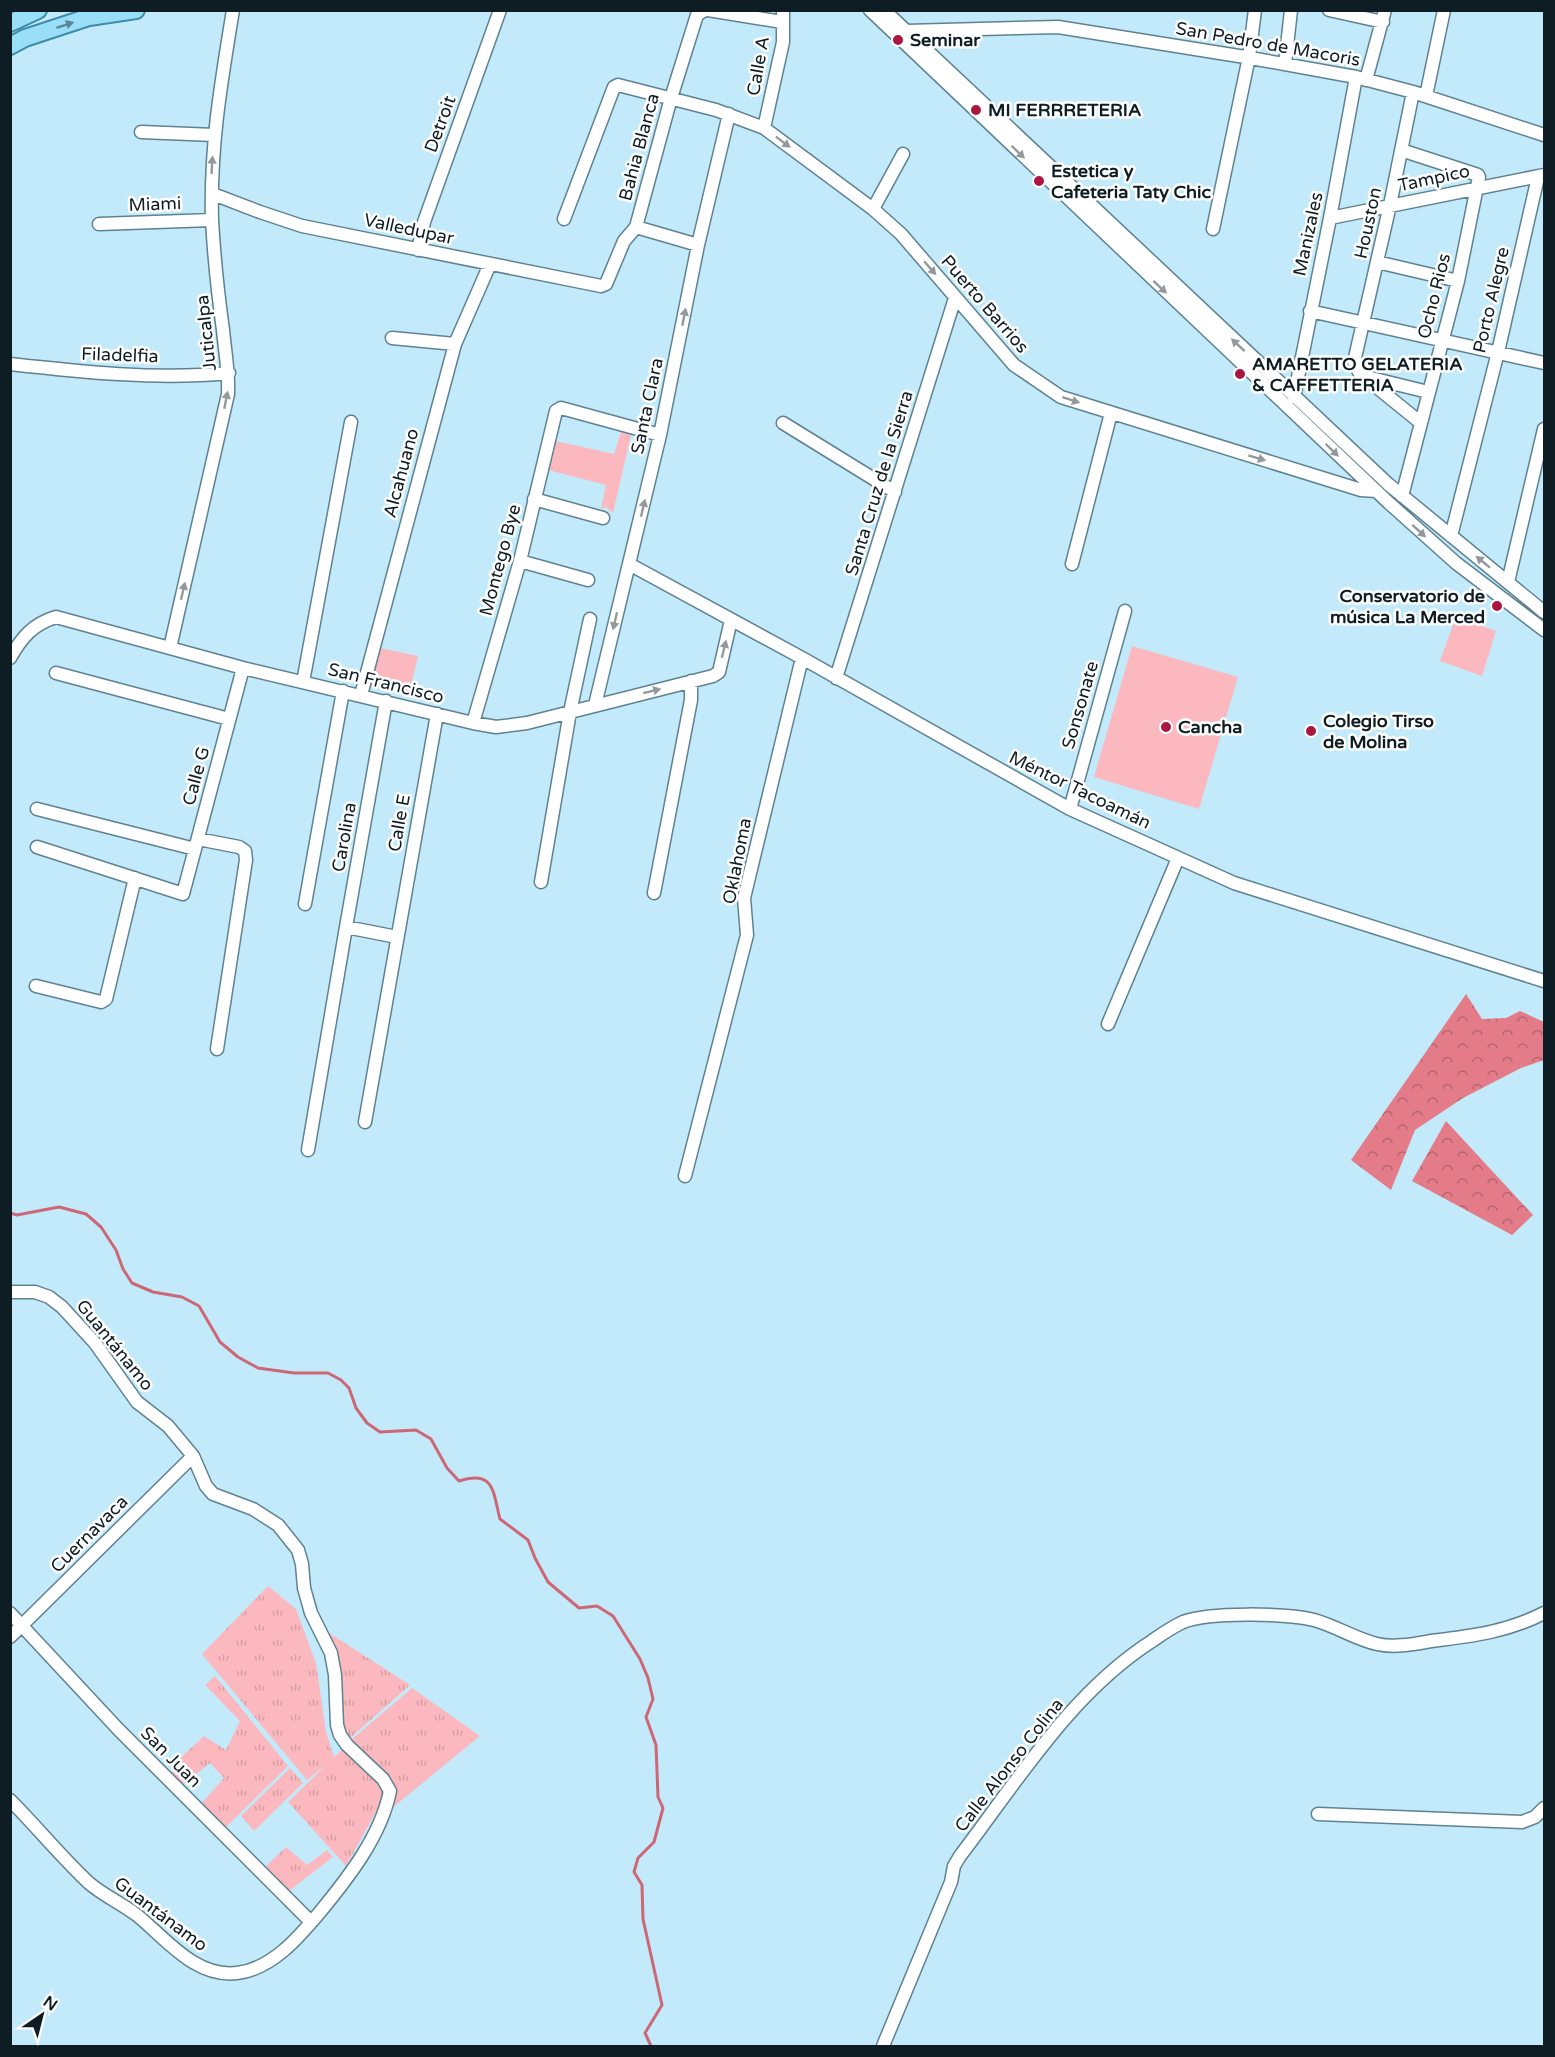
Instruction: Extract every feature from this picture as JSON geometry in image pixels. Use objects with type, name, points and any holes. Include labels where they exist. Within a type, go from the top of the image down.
[{"type":"main road","points":[[10,46],[26,38],[89,17],[136,10]]},
{"type":"main road","points":[[10,23],[30,12]]},
{"type":"street","name":"Juticalpa","points":[[170,648],[228,394],[229,373],[212,220],[211,182],[214,135],[233,10]]},
{"type":"street","name":"Detroit","points":[[417,250],[424,222],[500,10]]},
{"type":"street","points":[[870,10],[1376,491],[1456,563],[1545,630]]},
{"type":"street","points":[[884,10],[1388,484],[1545,612]]},
{"type":"street","points":[[1213,229],[1249,57],[1255,10]]},
{"type":"street","points":[[1285,64],[1291,10]]},
{"type":"street","points":[[1329,10],[1384,16]]},
{"type":"street","points":[[1426,96],[1444,10]]},
{"type":"street","points":[[705,11],[782,16]]},
{"type":"street","name":"Bahia Blanca","points":[[601,286],[606,284],[624,241],[636,226],[671,98],[697,15],[705,11]]},
{"type":"street","name":"Calle A","points":[[764,128],[783,42],[782,16]]},
{"type":"street","name":"Manizales","points":[[1294,397],[1310,311],[1361,78],[1384,16]]},
{"type":"street","name":"San Pedro de Macoris","points":[[906,31],[1058,27],[1249,57],[1361,78],[1426,96],[1545,135]]},
{"type":"street","name":"Puerto Barrios","points":[[564,219],[610,92],[614,87],[618,85],[729,114],[764,128],[873,209],[901,234],[1020,370],[1061,397],[1361,490],[1376,491]]},
{"type":"street","name":"Houston","points":[[1363,376],[1354,362],[1413,92]]},
{"type":"street","name":"Santa Clara","points":[[595,705],[660,435],[698,245],[729,114]]},
{"type":"street","points":[[141,132],[214,135]]},
{"type":"street","points":[[1401,150],[1477,181]]},
{"type":"street","points":[[873,209],[903,153]]},
{"type":"street","name":"Tampico","points":[[1330,218],[1390,205],[1477,181],[1541,176]]},
{"type":"street","name":"Porto Alegre","points":[[1451,536],[1541,176]]},
{"type":"street","name":"Ocho Rios","points":[[1402,496],[1458,281],[1477,181]]},
{"type":"street","name":"Valledupar","points":[[213,194],[302,226],[601,286]]},
{"type":"street","name":"Miami","points":[[99,224],[212,220]]},
{"type":"street","points":[[636,226],[698,245]]},
{"type":"street","points":[[1377,262],[1458,281]]},
{"type":"street","name":"Alcahuano","points":[[361,695],[455,344],[490,264]]},
{"type":"street","name":"Santa Cruz de la Sierra","points":[[836,678],[956,298]]},
{"type":"street","points":[[1310,311],[1545,363]]},
{"type":"street","points":[[392,338],[455,344]]},
{"type":"street","name":"Filadelfia","points":[[10,364],[80,372],[202,375],[229,373]]},
{"type":"street","points":[[1363,376],[1428,392]]},
{"type":"street","points":[[1363,376],[1421,423]]},
{"type":"street","name":"Montego Bye","points":[[473,723],[520,561],[556,411],[561,408],[660,435]]},
{"type":"street","points":[[1072,564],[1111,413]]},
{"type":"street","points":[[303,682],[351,422]]},
{"type":"street","points":[[783,423],[895,492]]},
{"type":"street","points":[[1508,582],[1545,429]]},
{"type":"street","points":[[1376,491],[1388,484]]},
{"type":"street","points":[[534,499],[603,518]]},
{"type":"street","points":[[520,561],[588,580]]},
{"type":"street","name":"Méntor Tacoamán","points":[[629,564],[802,658],[1070,809],[1234,883],[1545,981]]},
{"type":"street","name":"Sonsonate","points":[[1070,809],[1125,611]]},
{"type":"street","name":"San Francisco","points":[[10,658],[29,631],[43,621],[56,617],[243,668],[496,727],[527,723],[713,676],[719,672],[731,620]]},
{"type":"street","points":[[541,882],[570,712],[590,619]]},
{"type":"street","name":"Oklahoma","points":[[685,1176],[747,934],[744,898],[802,658]]},
{"type":"street","name":"Calle G","points":[[135,878],[183,894],[243,668]]},
{"type":"street","points":[[56,673],[230,719]]},
{"type":"street","points":[[654,893],[691,700],[691,681]]},
{"type":"street","points":[[305,904],[343,691]]},
{"type":"street","name":"Carolina","points":[[308,1150],[386,701]]},
{"type":"street","name":"Calle E","points":[[365,1122],[436,714]]},
{"type":"street","points":[[37,809],[196,844],[238,847],[245,851],[246,860],[217,1049]]},
{"type":"street","points":[[36,986],[101,1002],[106,999],[135,878],[37,847]]},
{"type":"street","points":[[1108,1024],[1178,858]]},
{"type":"street","points":[[346,927],[397,937]]},
{"type":"street","name":"Guantánamo","points":[[10,1292],[35,1292],[49,1297],[62,1307],[95,1343],[137,1402],[168,1426],[193,1456],[206,1486],[213,1494],[253,1509],[278,1525],[298,1550],[304,1588],[311,1613],[331,1653],[335,1675],[337,1725],[340,1735],[347,1745],[389,1786],[388,1800],[371,1840],[339,1889],[288,1947],[258,1966],[238,1973],[213,1972],[191,1962],[135,1914],[91,1884],[10,1800]]},
{"type":"street","name":"Cuernavaca","points":[[10,1637],[193,1456]]},
{"type":"street","name":"San Juan","points":[[10,1613],[118,1729],[311,1922]]},
{"type":"street","name":"Calle Alonso Colina","points":[[884,2046],[951,1882],[954,1866],[960,1856],[1055,1730],[1129,1656],[1186,1621],[1227,1615],[1276,1615],[1310,1619],[1330,1624],[1358,1638],[1379,1645],[1400,1646],[1492,1633],[1545,1613]]},
{"type":"street","points":[[1318,1814],[1522,1822],[1534,1817],[1545,1808]]},
{"type":"green space","points":[[621,432],[631,435],[613,513],[606,507],[601,509],[606,485],[544,469],[551,440],[614,454]]},
{"type":"green space","points":[[1456,617],[1496,631],[1482,676],[1440,661]]},
{"type":"green space","name":"Cancha","points":[[1132,646],[1238,677],[1199,809],[1094,777]]},
{"type":"green space","points":[[376,647],[418,656],[409,694],[368,686]]},
{"type":"green space","points":[[1466,994],[1482,1019],[1506,1018],[1520,1011],[1544,1022],[1544,1060],[1521,1068],[1463,1098],[1415,1130],[1391,1190],[1351,1160]]},
{"type":"green space","points":[[1446,1121],[1533,1215],[1512,1235],[1412,1181]]},
{"type":"green space","points":[[268,1586],[296,1609],[316,1663],[326,1732],[334,1757],[344,1748],[379,1778],[383,1799],[346,1866],[288,1802],[327,1764],[307,1780],[202,1654]]},
{"type":"green space","points":[[326,1631],[410,1685],[349,1739],[343,1721],[339,1656]]},
{"type":"green space","points":[[215,1676],[288,1766],[225,1828],[200,1805],[224,1778],[210,1763],[184,1784],[172,1773],[177,1761],[204,1736],[226,1750],[240,1721],[205,1685]]},
{"type":"green space","points":[[412,1688],[480,1736],[386,1813],[394,1787],[351,1740]]},
{"type":"green space","points":[[290,1768],[303,1783],[254,1831],[241,1816]]},
{"type":"green space","points":[[286,1847],[307,1865],[327,1850],[333,1857],[285,1894],[262,1870]]},
{"type":"waterway","points":[[10,1213],[17,1215],[59,1207],[86,1214],[101,1227],[116,1250],[123,1269],[132,1283],[153,1292],[182,1297],[199,1306],[220,1342],[238,1357],[258,1368],[294,1373],[328,1373],[341,1380],[349,1388],[356,1408],[367,1423],[380,1432],[416,1430],[431,1439],[447,1468],[459,1481],[471,1478],[486,1481],[493,1492],[500,1519],[528,1540],[548,1582],[579,1608],[597,1606],[613,1616],[640,1659],[648,1678],[653,1699],[646,1717],[656,1745],[658,1797],[663,1808],[654,1842],[638,1858],[634,1872],[642,1885],[643,1919],[662,2005],[645,2033],[651,2046]]},
{"type":"place","name":"Seminar","points":[[898,40]]},
{"type":"place","name":"MI FERRRETERIA","points":[[976,110]]},
{"type":"place","name":"Estetica y Cafeteria Taty Chic","points":[[1039,181]]},
{"type":"place","name":"AMARETTO GELATERIA & CAFFETTERIA","points":[[1240,374]]},
{"type":"place","name":"Conservatorio de música La Merced","points":[[1497,606]]},
{"type":"place","name":"Cancha","points":[[1166,727]]},
{"type":"place","name":"Colegio Tirso de Molina","points":[[1311,731]]}]
